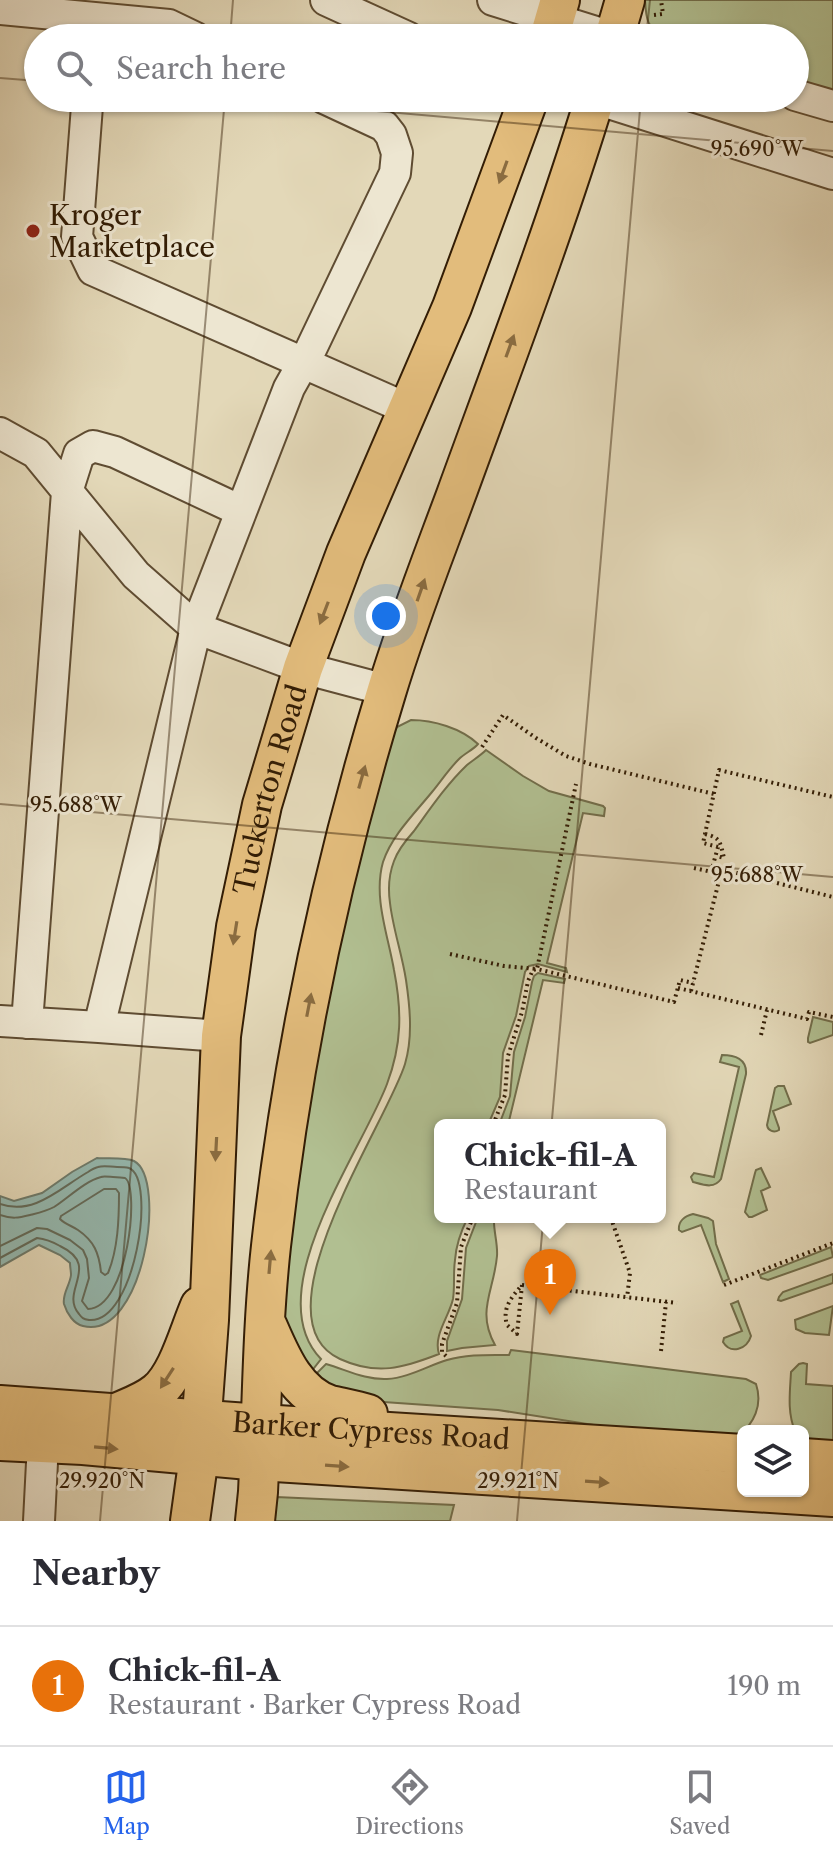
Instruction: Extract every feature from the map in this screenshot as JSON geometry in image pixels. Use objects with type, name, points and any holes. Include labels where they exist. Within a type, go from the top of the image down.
[{"type":"main road","points":[[618,24],[625,0]]},
{"type":"main road","name":"Tuckerton Road","points":[[190,1521],[199,1456],[209,1320],[221,1036],[236,927],[262,805],[303,668],[346,553],[457,293],[524,112]]},
{"type":"main road","points":[[255,1521],[271,1246],[288,1123],[322,933],[386,690],[570,178],[591,112]]},
{"type":"main road","points":[[116,1413],[156,1393],[165,1384],[210,1281]]},
{"type":"main road","points":[[265,1319],[282,1359],[298,1383],[316,1398],[328,1404],[440,1434]]},
{"type":"main road","name":"Barker Cypress Road","points":[[0,1405],[737,1454]]},
{"type":"main road","name":"Barker Cypress Road","points":[[0,1441],[259,1461],[833,1497]]},
{"type":"main road","points":[[809,1458],[833,1460]]},
{"type":"street","points":[[326,0],[378,24]]},
{"type":"street","points":[[493,0],[554,19]]},
{"type":"street","points":[[0,9],[161,24]]},
{"type":"street","points":[[809,99],[833,106]]},
{"type":"street","points":[[87,112],[77,237],[93,270],[408,409]]},
{"type":"street","points":[[99,1027],[196,628],[289,388],[304,364],[395,173],[397,153],[391,135],[384,126],[354,112]]},
{"type":"street","points":[[639,112],[833,174]]},
{"type":"street","points":[[0,433],[36,453],[136,575],[196,628],[303,668],[386,690]]},
{"type":"street","points":[[221,1036],[14,1022],[67,492],[79,454],[93,446],[115,452],[241,511]]},
{"type":"street","points":[[39,1521],[43,1443]]},
{"type":"path","points":[[482,747],[503,715],[566,756],[714,794]]},
{"type":"path","points":[[712,870],[719,844],[703,843],[719,770],[833,797]]},
{"type":"path","points":[[495,1119],[505,1095],[508,1056],[528,981],[530,974],[537,969],[576,784]]},
{"type":"path","points":[[694,868],[833,897]]},
{"type":"path","points":[[691,991],[721,872]]},
{"type":"path","points":[[450,954],[504,966],[537,969],[674,1002],[680,980],[693,983]]},
{"type":"path","points":[[678,988],[807,1019],[809,1012],[833,1017]]},
{"type":"path","points":[[761,1035],[767,1010]]},
{"type":"path","points":[[446,1356],[442,1352],[442,1344],[457,1303],[461,1247],[471,1223]]},
{"type":"path","points":[[613,1223],[630,1273],[627,1298]]},
{"type":"path","points":[[724,1285],[833,1244]]},
{"type":"path","points":[[522,1285],[677,1303]]},
{"type":"path","points":[[522,1285],[517,1334],[511,1333],[505,1313],[510,1300],[522,1285]]},
{"type":"path","points":[[661,1351],[666,1302]]},
{"type":"green space","points":[[645,0],[833,0],[833,92],[809,84],[809,24],[650,24]]},
{"type":"green space","points":[[411,720],[446,726],[478,744],[455,763],[404,825],[383,862],[380,875],[382,916],[397,985],[398,1041],[387,1084],[338,1183],[307,1261],[301,1298],[304,1331],[321,1359],[307,1377],[283,1314],[296,1184],[343,921],[392,735],[397,727]]},
{"type":"green space","points":[[486,750],[549,791],[603,806],[604,816],[583,813],[547,963],[566,968],[567,972],[538,964],[529,966],[525,972],[516,1016],[503,1053],[500,1097],[491,1119],[434,1119],[434,1223],[465,1223],[456,1249],[453,1299],[438,1340],[439,1354],[402,1366],[378,1369],[340,1359],[317,1337],[311,1304],[317,1263],[333,1218],[394,1091],[408,1054],[409,1001],[390,903],[389,887],[394,861],[439,797],[467,765]]},
{"type":"green space","points":[[538,973],[565,979],[564,983],[543,980],[509,1119],[501,1119],[510,1096],[514,1052],[534,976]]},
{"type":"green space","points":[[813,1017],[833,1022],[833,1035],[808,1042]]},
{"type":"green space","points":[[722,1055],[739,1059],[746,1074],[721,1179],[715,1184],[705,1185],[693,1182],[691,1177],[694,1173],[714,1177],[739,1067],[720,1062]]},
{"type":"green space","points":[[778,1086],[784,1086],[791,1104],[773,1111],[779,1130],[773,1131],[767,1125]]},
{"type":"green space","points":[[761,1168],[770,1187],[761,1191],[767,1210],[749,1217],[745,1212],[756,1170]]},
{"type":"green space","points":[[693,1214],[713,1221],[716,1244],[729,1279],[723,1282],[701,1225],[682,1232],[679,1230],[683,1219]]},
{"type":"green space","points":[[476,1223],[494,1223],[497,1256],[486,1311],[495,1345],[447,1351],[447,1341],[462,1299],[466,1248]]},
{"type":"green space","points":[[831,1247],[833,1257],[768,1280],[761,1278],[760,1275]]},
{"type":"green space","points":[[833,1274],[833,1283],[778,1300],[783,1292]]},
{"type":"green space","points":[[738,1301],[751,1336],[746,1344],[734,1349],[723,1342],[724,1338],[742,1331],[731,1304]]},
{"type":"green space","points":[[833,1306],[829,1335],[796,1329],[795,1320]]},
{"type":"green space","points":[[511,1350],[746,1379],[756,1384],[758,1407],[750,1425],[737,1425],[737,1436],[600,1426],[498,1410],[355,1400],[310,1380],[326,1364],[364,1376],[387,1379],[455,1358],[509,1355]]},
{"type":"green space","points":[[799,1364],[807,1364],[806,1384],[833,1386],[833,1445],[809,1442],[809,1425],[792,1424],[791,1372]]},
{"type":"green space","points":[[276,1497],[454,1505],[450,1521],[274,1521]]},
{"type":"water","points":[[97,1158],[134,1161],[144,1174],[149,1196],[149,1225],[144,1256],[121,1309],[104,1324],[83,1326],[71,1318],[64,1304],[71,1272],[70,1263],[60,1255],[39,1245],[0,1267],[0,1196],[14,1201],[42,1193]]},
{"type":"place","name":"Kroger Marketplace","points":[[33,231]]},
{"type":"place","name":"Chick-fil-A","points":[[550,1315]]}]
